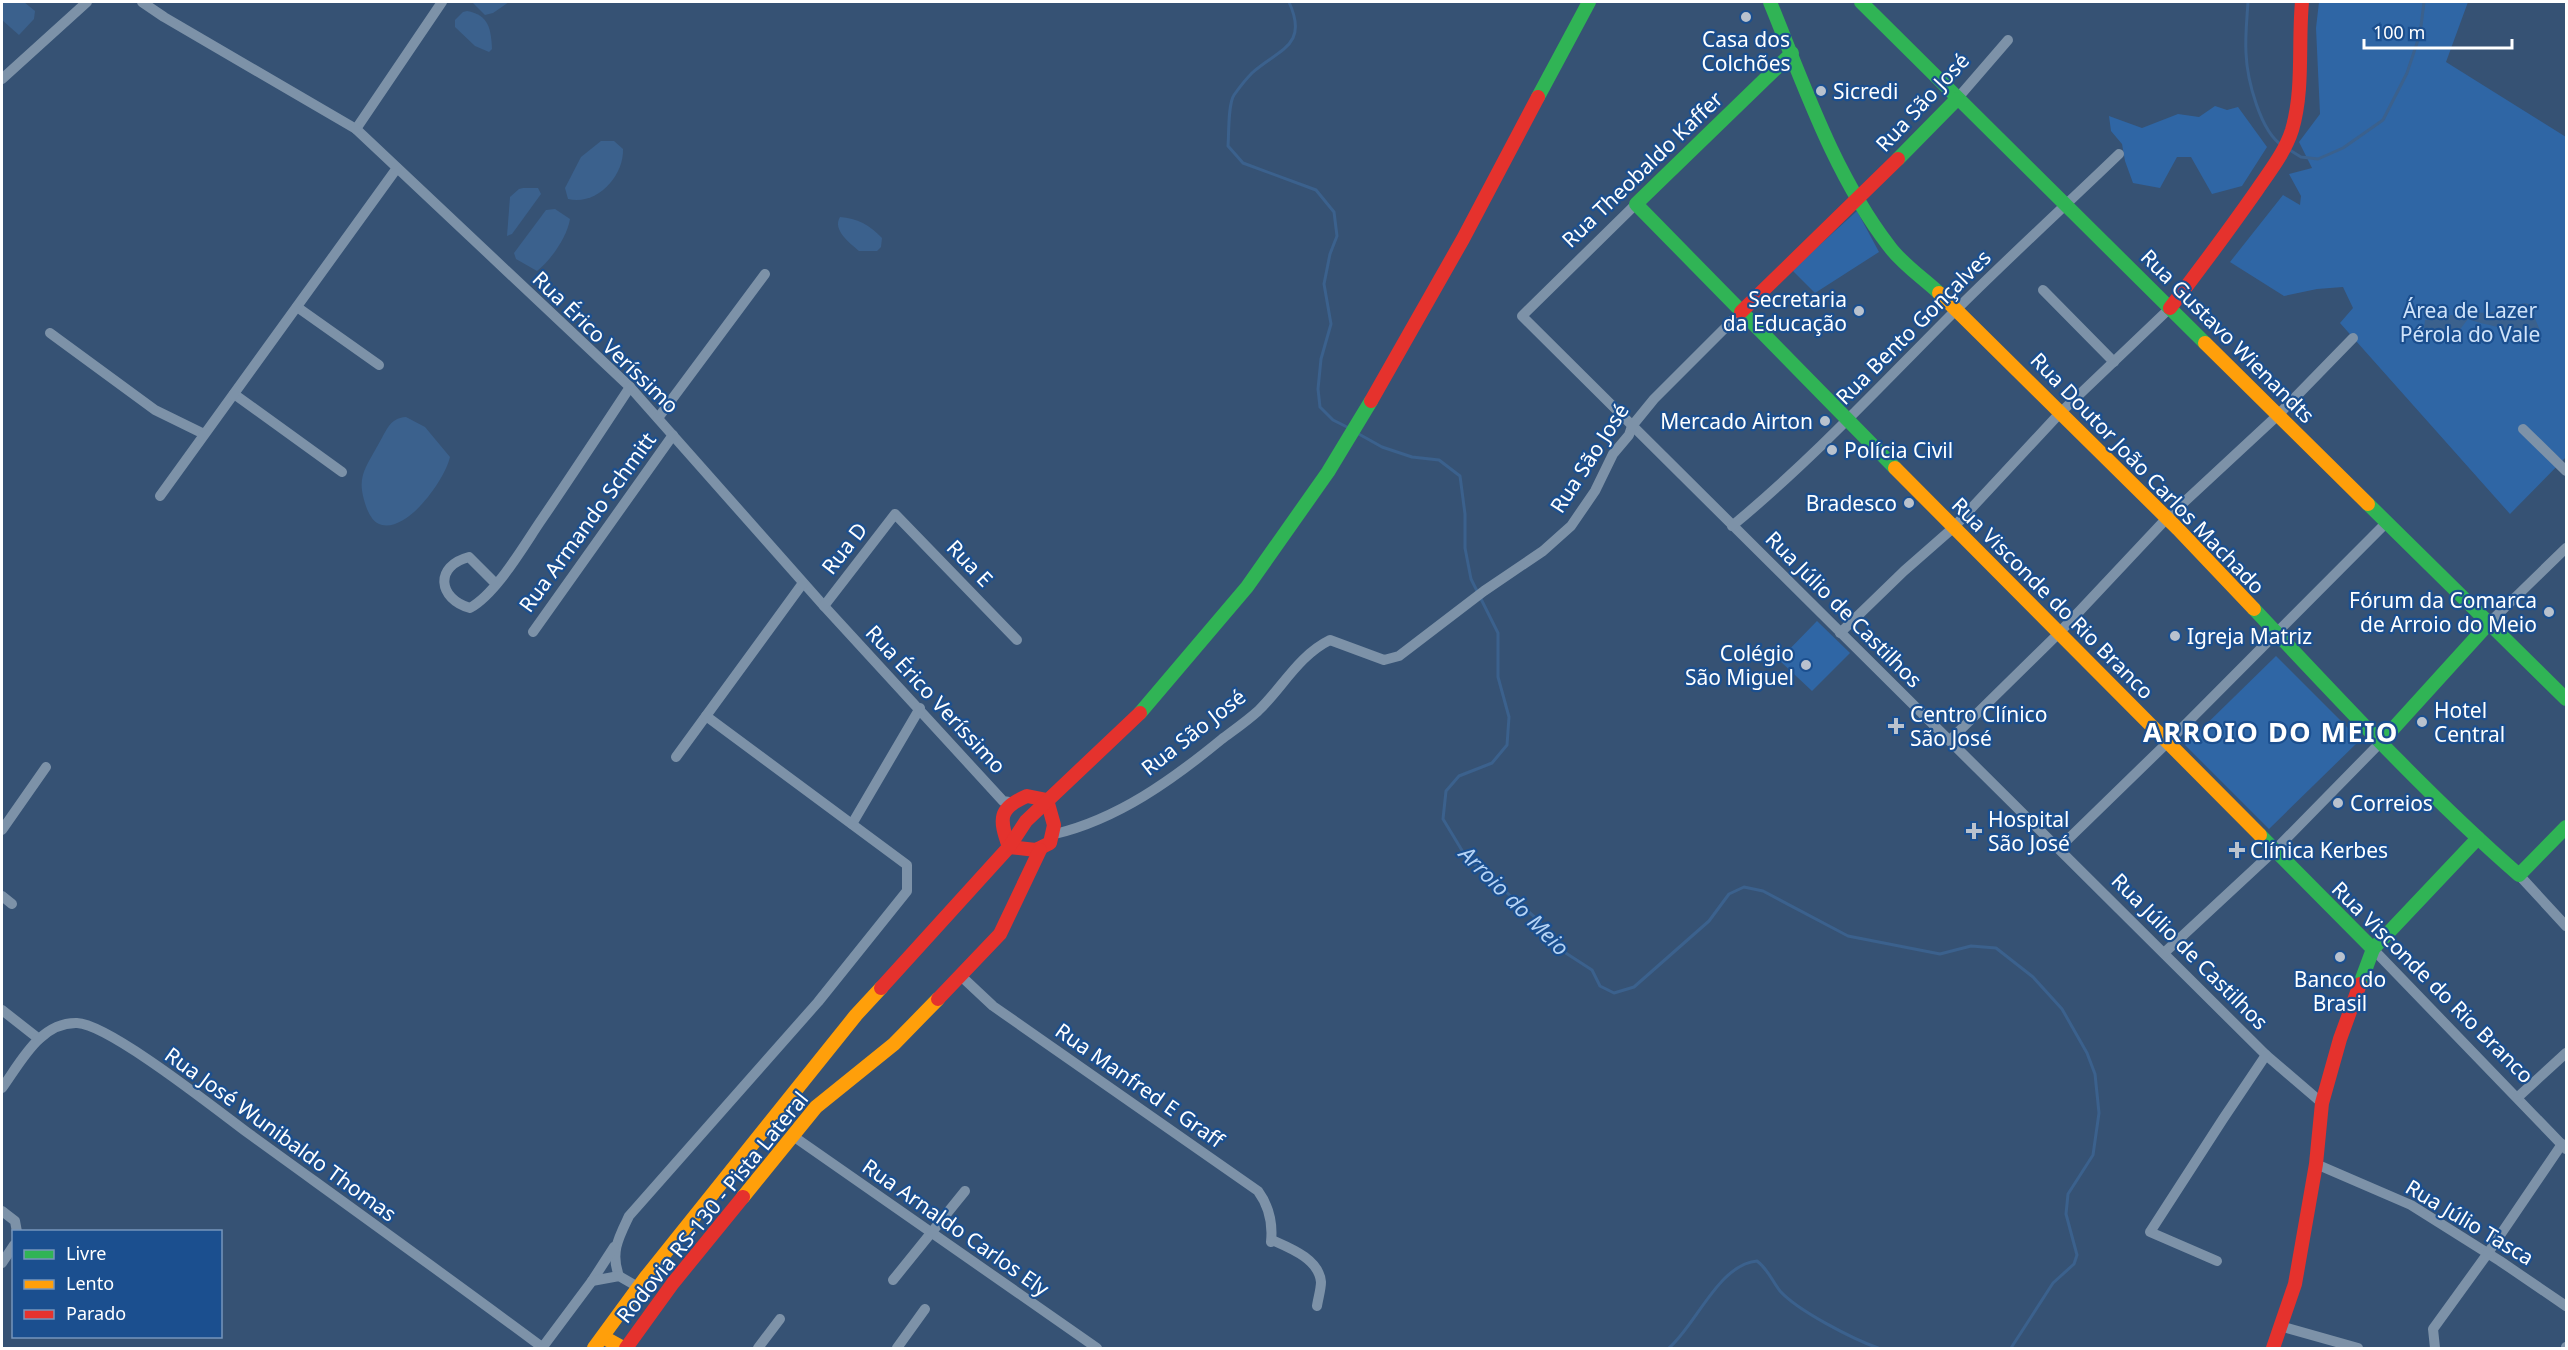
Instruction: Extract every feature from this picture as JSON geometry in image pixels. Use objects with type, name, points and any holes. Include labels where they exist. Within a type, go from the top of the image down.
[{"type":"main road","points":[[594,1348],[638,1287],[856,1015],[1009,847],[1026,821],[1129,725],[1247,587],[1328,472],[1373,400],[1463,239],[1590,2]]},
{"type":"main road","name":"Rua Doutor João Carlos Machado","points":[[1770,2],[1811,103],[1858,200],[1890,248],[2167,518],[2381,742],[2478,838],[2519,875]]},
{"type":"main road","name":"Rua Gustavo Wienandts","points":[[1861,2],[2566,699]]},
{"type":"main road","points":[[2170,308],[2232,226],[2278,159],[2288,139],[2294,123],[2301,70],[2302,2]]},
{"type":"main road","name":"Rua Theobaldo Kaffer","points":[[1636,204],[1792,53]]},
{"type":"main road","name":"Rua São José","points":[[1741,312],[1858,200],[1957,99]]},
{"type":"main road","name":"Rua Visconde do Rio Branco","points":[[1636,204],[2058,634],[2232,804],[2373,950]]},
{"type":"main road","points":[[2381,742],[2490,622]]},
{"type":"main road","points":[[1009,847],[1001,828],[1002,814],[1009,802],[1027,796],[1047,800]]},
{"type":"main road","points":[[1047,800],[1056,824],[1055,834]]},
{"type":"main road","points":[[2519,875],[2566,828]]},
{"type":"main road","name":"Rodovia RS-130 - Pista Lateral","points":[[624,1348],[673,1283],[816,1107],[894,1044],[1000,934],[1040,850],[1049,844],[1055,834]]},
{"type":"main road","points":[[2273,1348],[2295,1284],[2316,1164],[2322,1103],[2340,1040],[2373,950],[2478,838]]},
{"type":"main road","points":[[1009,847],[1030,852],[1040,850]]},
{"type":"main road","points":[[603,1337],[624,1348]]},
{"type":"street","points":[[2,79],[87,2]]},
{"type":"street","name":"Rua Érico Veríssimo","points":[[142,2],[164,18],[356,129],[630,387],[824,606],[1003,801],[1009,802]]},
{"type":"street","points":[[356,129],[442,2]]},
{"type":"street","name":"Rua São José","points":[[1957,99],[2008,40]]},
{"type":"street","name":"Rua Bento Gonçalves","points":[[1732,526],[1763,501],[1956,310],[2119,154]]},
{"type":"street","points":[[160,496],[397,168]]},
{"type":"street","name":"Rua Theobaldo Kaffer","points":[[1522,315],[1636,204]]},
{"type":"street","points":[[658,418],[765,274]]},
{"type":"street","points":[[2043,290],[2114,362]]},
{"type":"street","points":[[297,307],[379,365]]},
{"type":"street","points":[[1840,633],[1904,571],[1953,528],[2060,413],[2170,308]]},
{"type":"street","name":"Rua São José","points":[[1055,834],[1082,828],[1109,815],[1149,794],[1194,763],[1258,711],[1314,648],[1330,640],[1384,660],[1399,656],[1484,591],[1543,551],[1571,526],[1595,491],[1613,454],[1654,399],[1741,312]]},
{"type":"street","name":"Rua Júlio de Castilhos","points":[[1522,315],[2266,1055],[2322,1103]]},
{"type":"street","points":[[50,333],[155,410],[204,434]]},
{"type":"street","points":[[1950,740],[2058,634],[2167,518],[2278,415],[2353,338]]},
{"type":"street","points":[[496,584],[469,557],[457,560],[444,574],[444,584],[452,598],[462,606],[470,608],[482,601],[496,584],[515,559],[630,387]]},
{"type":"street","points":[[234,394],[342,472]]},
{"type":"street","points":[[2523,429],[2566,471]]},
{"type":"street","name":"Rua Armando Schmitt","points":[[533,632],[673,435]]},
{"type":"street","name":"Rua D","points":[[824,606],[895,514]]},
{"type":"street","name":"Rua E","points":[[895,514],[1017,640]]},
{"type":"street","points":[[2059,848],[2387,522]]},
{"type":"street","points":[[2490,622],[2566,548]]},
{"type":"street","points":[[676,757],[803,583]]},
{"type":"street","points":[[852,824],[920,708]]},
{"type":"street","points":[[542,1348],[592,1281],[616,1244],[629,1216],[818,1002],[907,891],[907,866],[706,716]]},
{"type":"street","points":[[2164,953],[2275,850],[2381,742]]},
{"type":"street","points":[[2,830],[46,767]]},
{"type":"street","name":"Rua Doutor João Carlos Machado","points":[[2519,875],[2566,926]]},
{"type":"street","points":[[2,896],[12,904]]},
{"type":"street","name":"Rua Visconde do Rio Branco","points":[[2373,950],[2564,1146]]},
{"type":"street","name":"Rua Manfred E Graff","points":[[961,975],[1002,1012],[1258,1191],[1272,1220],[1271,1241],[1299,1253],[1318,1271],[1321,1282],[1317,1306]]},
{"type":"street","points":[[2,1010],[39,1039]]},
{"type":"street","name":"Rua José Wunibaldo Thomas","points":[[2,1088],[39,1039],[56,1025],[78,1023],[99,1029],[174,1079],[542,1348]]},
{"type":"street","points":[[2518,1097],[2566,1053]]},
{"type":"street","points":[[2217,1261],[2150,1232],[2266,1055]]},
{"type":"street","name":"Rua Arnaldo Carlos Ely","points":[[793,1136],[1097,1348]]},
{"type":"street","points":[[2435,1348],[2433,1329],[2564,1146]]},
{"type":"street","name":"Rua Júlio Tasca","points":[[2316,1164],[2410,1205],[2488,1253],[2566,1306]]},
{"type":"street","points":[[892,1280],[965,1191]]},
{"type":"street","points":[[2,1211],[15,1221],[18,1229]]},
{"type":"street","points":[[616,1244],[614,1263],[619,1275],[638,1287]]},
{"type":"street","points":[[2,1263],[12,1248]]},
{"type":"street","points":[[592,1281],[619,1275]]},
{"type":"street","points":[[897,1348],[926,1310]]},
{"type":"street","points":[[758,1348],[780,1319]]},
{"type":"street","points":[[2280,1326],[2358,1348]]},
{"type":"green space","name":"Área de Lazer Pérola do Vale","points":[[2319,2],[2468,2],[2446,62],[2566,137],[2566,457],[2510,514],[2340,323],[2353,308],[2343,287],[2317,289],[2284,296],[2230,262],[2283,195],[2300,205],[2301,196],[2289,174],[2312,168],[2299,142],[2320,114],[2316,28]]},
{"type":"green space","points":[[2215,106],[2227,110],[2238,107],[2267,147],[2242,186],[2212,194],[2191,157],[2177,157],[2160,188],[2133,183],[2122,144],[2111,131],[2109,116],[2142,128],[2178,114],[2199,117]]},
{"type":"green space","points":[[1857,211],[1879,252],[1815,293],[1792,270]]},
{"type":"green space","points":[[1817,621],[1850,653],[1812,691],[1779,660]]},
{"type":"green space","points":[[2276,656],[2360,740],[2269,829],[2185,745]]},
{"type":"shaded area","points":[[2,2],[24,2],[35,11],[34,19],[19,35],[2,20]]},
{"type":"shaded area","points":[[472,2],[509,2],[493,13],[485,15]]},
{"type":"shaded area","points":[[467,11],[480,16],[487,24],[492,49],[489,52],[475,46],[455,27],[455,20]]},
{"type":"shaded area","points":[[601,141],[614,141],[623,149],[619,169],[614,179],[607,187],[589,198],[568,199],[565,188],[581,157]]},
{"type":"shaded area","points":[[523,188],[538,188],[541,194],[512,234],[507,236],[510,197]]},
{"type":"shaded area","points":[[555,209],[570,219],[566,233],[558,248],[537,271],[516,259],[514,253],[546,210]]},
{"type":"shaded area","points":[[840,217],[858,221],[873,229],[882,238],[881,247],[877,251],[859,251],[840,231],[838,222]]},
{"type":"shaded area","points":[[2525,303],[2529,304],[2541,333],[2535,338],[2518,338],[2497,327],[2468,319],[2458,332],[2447,337],[2427,332],[2424,329],[2425,320],[2469,312],[2488,313]]},
{"type":"shaded area","points":[[406,417],[425,427],[450,457],[441,478],[414,512],[392,525],[382,525],[373,519],[367,509],[362,490],[363,476],[368,462],[389,427],[396,420]]},
{"type":"waterway","name":"Arroio do Meio","points":[[1289,2],[1294,17],[1293,37],[1281,52],[1252,73],[1234,95],[1230,112],[1228,146],[1243,163],[1316,190],[1334,212],[1337,236],[1330,254],[1324,284],[1331,324],[1321,359],[1318,389],[1320,407],[1333,420],[1349,428]]},
{"type":"waterway","points":[[2248,2],[2246,53],[2252,90],[2261,117],[2275,139],[2283,146]]},
{"type":"waterway","points":[[2288,149],[2301,157],[2318,159],[2343,148],[2383,120],[2407,73],[2420,34],[2424,2]]},
{"type":"waterway","name":"Arroio do Meio","points":[[1357,433],[1382,447],[1412,457],[1439,460],[1460,476],[1465,514],[1465,548],[1471,579],[1498,633],[1498,677],[1509,717],[1507,745],[1492,763],[1459,776],[1446,791],[1443,819],[1466,857],[1538,920],[1558,948],[1592,970],[1600,986],[1614,993],[1634,987],[1709,921],[1729,894],[1744,887],[1763,891],[1848,936],[1940,954],[1971,946],[1996,948],[2033,977],[2062,1009],[2087,1053],[2095,1074],[2099,1113],[2093,1155],[2068,1194],[2066,1214],[2077,1255],[2074,1264],[2053,1283],[2011,1348]]},
{"type":"waterway","name":"Arroio do Meio","points":[[1669,1348],[1731,1273],[1743,1265],[1757,1261],[1767,1271],[1780,1291],[1799,1307],[1841,1331],[1878,1348]]},
{"type":"traffic: fast","points":[[1538,97],[1589,2]]},
{"type":"traffic: fast","points":[[1770,2],[1808,97],[1852,189],[1894,253],[1939,293]]},
{"type":"traffic: fast","points":[[1861,2],[2205,343]]},
{"type":"traffic: fast","points":[[1792,53],[1636,204],[1895,468]]},
{"type":"traffic: fast","points":[[1898,159],[1957,99]]},
{"type":"traffic: fast","points":[[1140,713],[1247,587],[1328,472],[1371,401]]},
{"type":"traffic: fast","points":[[2368,504],[2566,699]]},
{"type":"traffic: fast","points":[[2254,609],[2417,779],[2519,875],[2566,827]]},
{"type":"traffic: fast","points":[[2381,742],[2490,622]]},
{"type":"traffic: fast","points":[[2260,835],[2373,949]]},
{"type":"traffic: fast","points":[[2360,984],[2373,949],[2478,838]]},
{"type":"traffic: slow","points":[[1939,293],[2178,529],[2254,609]]},
{"type":"traffic: slow","points":[[2205,343],[2368,504]]},
{"type":"traffic: slow","points":[[1895,468],[2260,835]]},
{"type":"traffic: slow","points":[[594,1348],[646,1277],[856,1015],[881,988]]},
{"type":"traffic: slow","points":[[743,1197],[816,1107],[894,1044],[938,999]]},
{"type":"traffic: slow","points":[[603,1337],[623,1348]]},
{"type":"traffic: jam","points":[[2170,308],[2257,190],[2277,161],[2289,138],[2298,99],[2302,2]]},
{"type":"traffic: jam","points":[[1371,401],[1463,239],[1538,97]]},
{"type":"traffic: jam","points":[[1741,312],[1898,159]]},
{"type":"traffic: jam","points":[[881,988],[1009,847],[1026,821],[1140,713]]},
{"type":"traffic: jam","points":[[1027,796],[1047,800],[1054,825],[1050,843],[1036,850],[1009,847],[1004,829],[1003,816],[1006,810],[1017,800],[1027,796]]},
{"type":"traffic: jam","points":[[938,999],[1000,934],[1040,850]]},
{"type":"traffic: jam","points":[[2273,1348],[2295,1284],[2316,1164],[2322,1103],[2340,1039],[2360,984]]},
{"type":"traffic: jam","points":[[626,1348],[673,1283],[743,1197]]},
{"type":"place","name":"Casa dos Colchões","points":[[1746,17]]},
{"type":"place","name":"Sicredi","points":[[1821,91]]},
{"type":"place","name":"Secretaria da Educação","points":[[1859,311]]},
{"type":"place","name":"Mercado Airton","points":[[1825,421]]},
{"type":"place","name":"Polícia Civil","points":[[1832,450]]},
{"type":"place","name":"Bradesco","points":[[1909,503]]},
{"type":"place","name":"Fórum da Comarca de Arroio do Meio","points":[[2549,612]]},
{"type":"place","name":"Igreja Matriz","points":[[2175,636]]},
{"type":"place","name":"Colégio São Miguel","points":[[1806,665]]},
{"type":"place","name":"Hotel Central","points":[[2422,722]]},
{"type":"place","name":"Centro Clínico São José","points":[[1896,726]]},
{"type":"place","name":"Correios","points":[[2338,803]]},
{"type":"place","name":"Hospital São José","points":[[1974,831]]},
{"type":"place","name":"Clínica Kerbes","points":[[2237,850]]},
{"type":"place","name":"Banco do Brasil","points":[[2340,957]]},
{"type":"district","name":"ARROIO DO MEIO","points":[[2271,731]]}]
